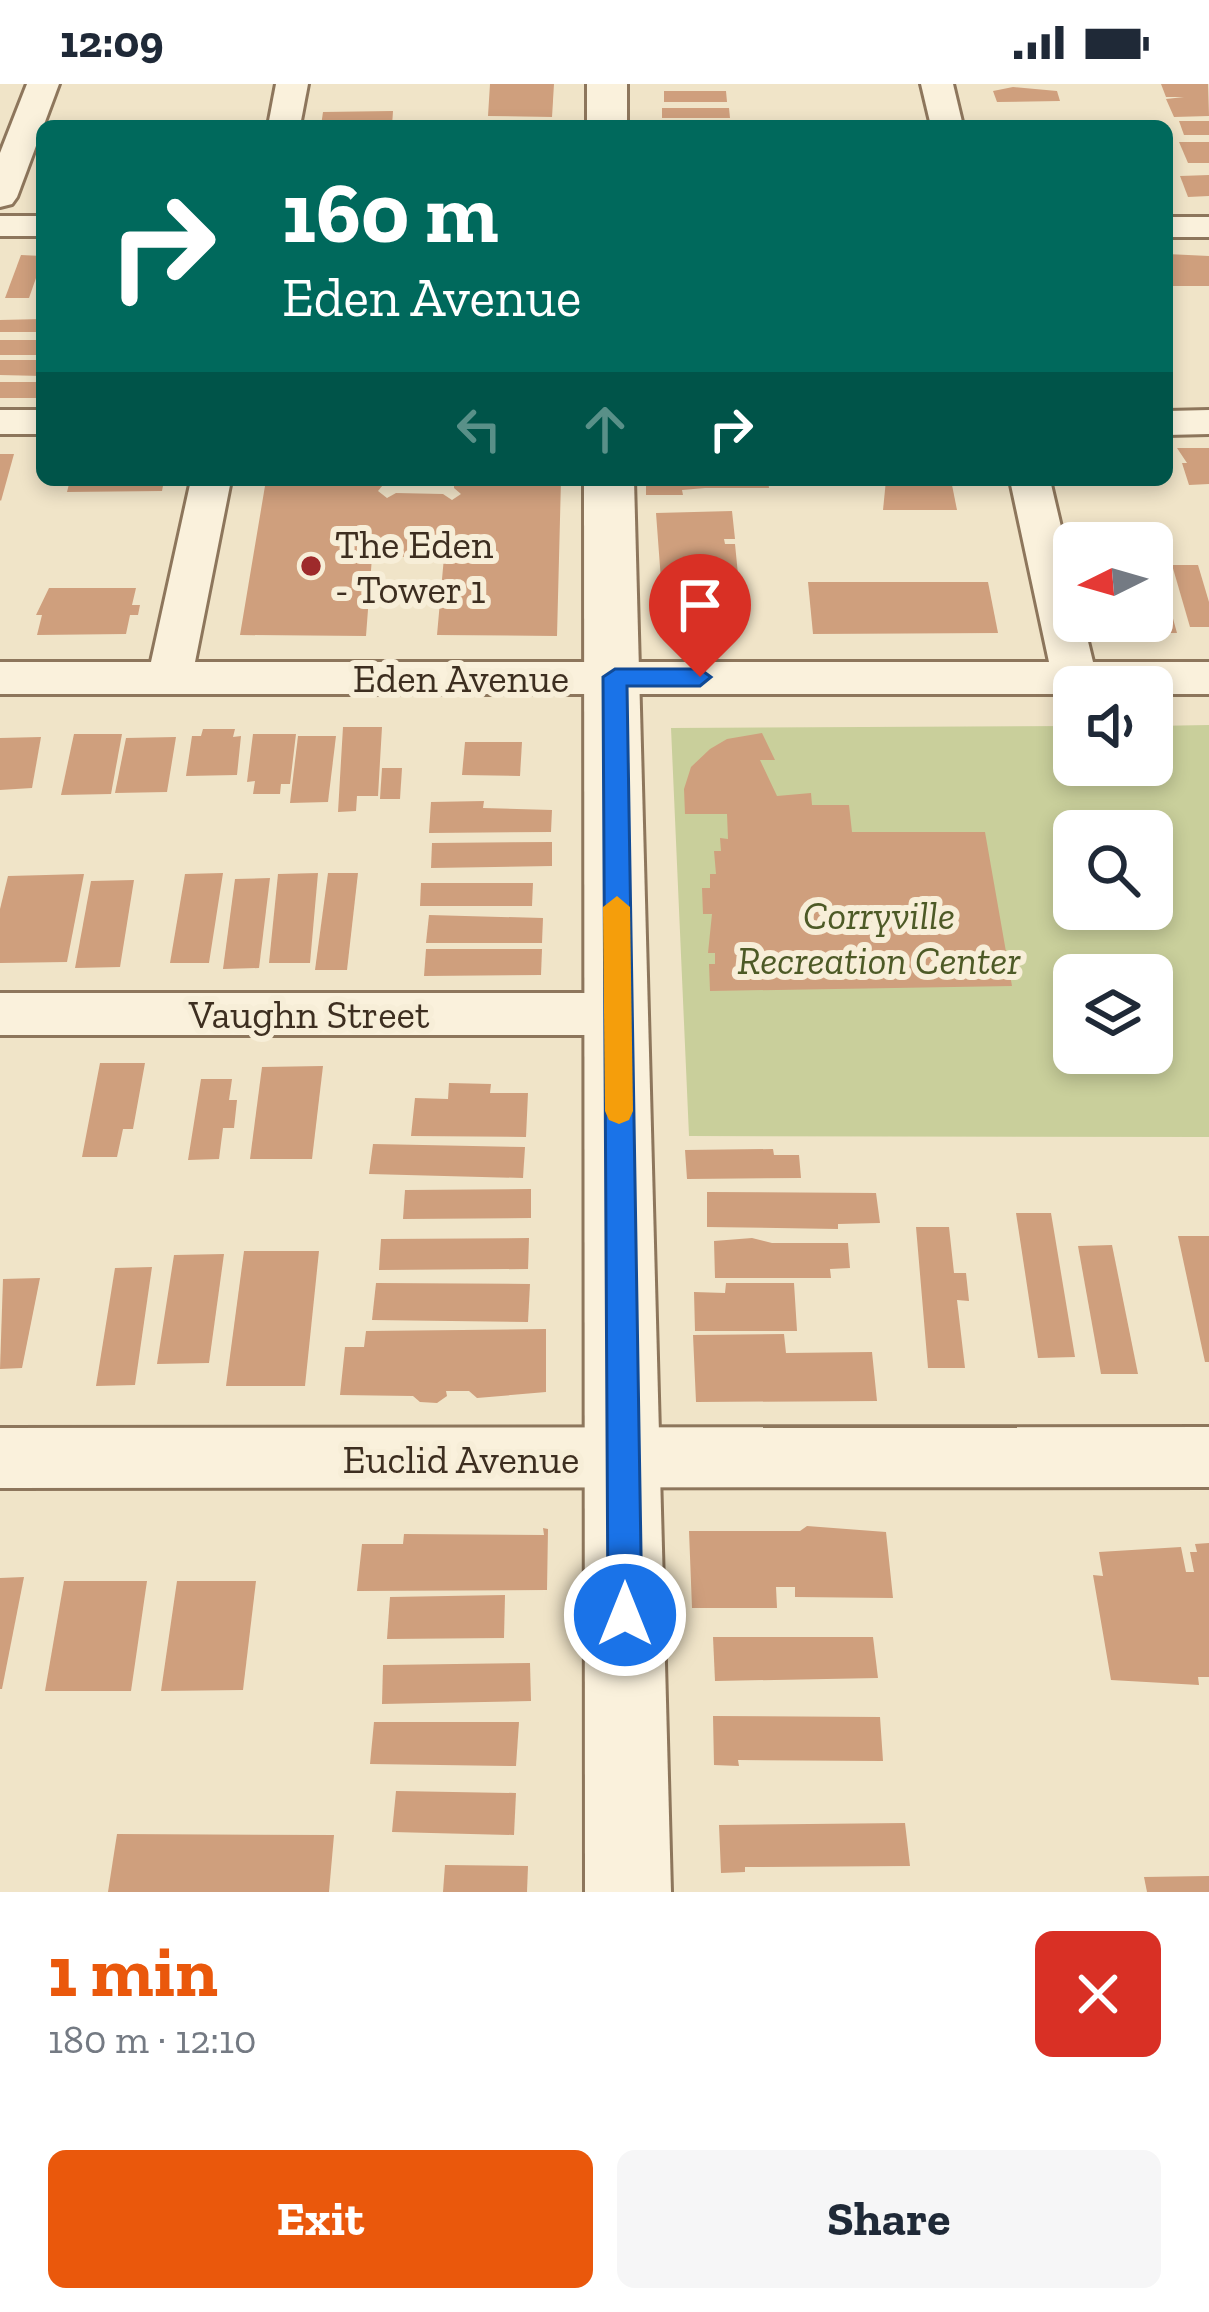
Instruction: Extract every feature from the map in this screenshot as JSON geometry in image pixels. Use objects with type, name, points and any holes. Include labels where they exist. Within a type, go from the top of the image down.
[{"type":"street","points":[[0,197],[43,84]]},
{"type":"street","points":[[285,120],[292,84]]},
{"type":"street","points":[[607,84],[607,120]]},
{"type":"street","points":[[937,84],[946,120]]},
{"type":"street","points":[[0,226],[36,226]]},
{"type":"street","points":[[1173,227],[1209,226]]},
{"type":"street","points":[[0,422],[36,422]]},
{"type":"street","points":[[1173,423],[1209,422]]},
{"type":"street","points":[[170,677],[210,486]]},
{"type":"street","points":[[609,486],[628,1892]]},
{"type":"street","points":[[1031,486],[1072,666]]},
{"type":"street","name":"Eden Avenue","points":[[0,678],[1053,677]]},
{"type":"street","name":"Eden Avenue","points":[[1173,678],[1209,678]]},
{"type":"street","name":"Vaughn Street","points":[[0,1014],[618,1014]]},
{"type":"street","name":"Euclid Avenue","points":[[0,1458],[1209,1456]]},
{"type":"green space","name":"Corryville Recreation Center","points":[[1209,725],[1209,1137],[689,1136],[671,728],[1053,726],[1053,786],[1173,786],[1173,726]]},
{"type":"building","points":[[490,84],[554,84],[552,117],[488,116]]},
{"type":"building","points":[[1161,84],[1208,84],[1209,116],[1174,117],[1166,99],[1184,97],[1166,97]]},
{"type":"building","points":[[1013,87],[1057,91],[1060,101],[997,102],[993,91]]},
{"type":"building","points":[[664,91],[726,91],[727,102],[664,102]]},
{"type":"building","points":[[662,108],[729,108],[730,118],[662,118]]},
{"type":"building","points":[[393,111],[392,120],[322,120],[323,112]]},
{"type":"building","points":[[1179,121],[1209,121],[1209,135],[1184,135]]},
{"type":"building","points":[[1179,142],[1209,142],[1209,163],[1188,163]]},
{"type":"building","points":[[1209,175],[1209,196],[1188,197],[1180,176]]},
{"type":"building","points":[[1173,254],[1209,256],[1209,286],[1173,286]]},
{"type":"building","points":[[21,255],[36,256],[36,278],[29,298],[5,298]]},
{"type":"building","points":[[36,319],[36,332],[0,332],[0,320]]},
{"type":"building","points":[[0,340],[36,340],[36,355],[0,355]]},
{"type":"building","points":[[0,360],[36,360],[36,376],[0,375]]},
{"type":"building","points":[[0,382],[36,382],[36,398],[0,398]]},
{"type":"building","points":[[1177,448],[1209,448],[1209,484],[1189,485],[1182,463],[1187,463]]},
{"type":"building","points":[[0,454],[14,454],[1,501],[0,500]]},
{"type":"building","points":[[68,486],[163,486],[162,491],[67,492]]},
{"type":"building","name":"The Eden - Tower 1","points":[[265,486],[382,486],[378,491],[387,498],[396,493],[443,494],[452,500],[461,494],[454,486],[561,486],[557,636],[437,635],[444,557],[372,557],[366,636],[240,635]]},
{"type":"building","points":[[646,486],[769,488],[705,488],[682,490],[683,495],[646,495]]},
{"type":"building","points":[[885,486],[952,486],[957,510],[883,510]]},
{"type":"building","points":[[732,511],[735,539],[724,539],[725,544],[735,544],[739,585],[734,585],[733,597],[740,632],[665,634],[656,513]]},
{"type":"building","points":[[1173,565],[1198,565],[1209,602],[1209,627],[1190,627]]},
{"type":"building","points":[[808,582],[988,582],[998,633],[813,634]]},
{"type":"building","points":[[49,588],[136,588],[132,605],[140,605],[138,615],[130,615],[126,634],[37,635],[42,615],[36,615]]},
{"type":"building","points":[[343,727],[382,727],[378,796],[357,796],[356,811],[338,812]]},
{"type":"building","points":[[203,729],[235,729],[233,737],[241,736],[237,775],[186,776],[192,736],[201,736]]},
{"type":"building","points":[[762,733],[775,760],[760,760],[777,796],[811,793],[812,805],[849,805],[852,832],[985,832],[1012,986],[710,991],[709,964],[715,964],[715,953],[708,953],[712,914],[703,914],[702,888],[710,888],[710,874],[716,874],[714,851],[721,851],[720,838],[728,839],[727,814],[685,814],[684,789],[691,767],[710,749],[727,739]]},
{"type":"building","points":[[74,734],[122,734],[111,794],[61,795]]},
{"type":"building","points":[[253,734],[296,734],[290,784],[281,784],[280,794],[253,794],[255,781],[247,782]]},
{"type":"building","points":[[298,736],[336,736],[328,802],[290,803]]},
{"type":"building","points":[[41,737],[32,788],[0,790],[0,738]]},
{"type":"building","points":[[176,737],[167,792],[115,793],[126,738]]},
{"type":"building","points":[[465,742],[522,742],[520,776],[462,775]]},
{"type":"building","points":[[382,768],[402,768],[400,799],[380,799]]},
{"type":"building","points":[[484,801],[483,808],[552,810],[551,832],[429,833],[431,802]]},
{"type":"building","points":[[552,842],[552,866],[431,868],[432,843]]},
{"type":"building","points":[[223,873],[209,963],[170,963],[185,874]]},
{"type":"building","points":[[318,873],[310,963],[269,963],[278,874]]},
{"type":"building","points":[[328,873],[358,873],[347,970],[315,970]]},
{"type":"building","points":[[84,874],[67,962],[0,963],[0,909],[8,876]]},
{"type":"building","points":[[270,878],[259,968],[223,969],[235,879]]},
{"type":"building","points":[[134,880],[120,967],[75,968],[91,881]]},
{"type":"building","points":[[421,883],[533,883],[532,906],[420,906]]},
{"type":"building","points":[[429,915],[543,918],[542,943],[426,943]]},
{"type":"building","points":[[426,949],[542,949],[541,975],[424,976]]},
{"type":"building","points":[[100,1063],[145,1063],[133,1129],[123,1129],[117,1157],[82,1157]]},
{"type":"building","points":[[323,1066],[312,1159],[250,1159],[262,1067]]},
{"type":"building","points":[[201,1079],[232,1079],[229,1100],[237,1100],[234,1128],[223,1128],[219,1159],[188,1160]]},
{"type":"building","points":[[449,1083],[491,1084],[490,1093],[528,1093],[526,1137],[411,1136],[415,1098],[448,1099]]},
{"type":"building","points":[[373,1144],[525,1147],[523,1178],[369,1174]]},
{"type":"building","points":[[773,1149],[774,1155],[799,1155],[801,1178],[687,1179],[685,1150]]},
{"type":"building","points":[[531,1189],[531,1218],[403,1219],[405,1190]]},
{"type":"building","points":[[707,1192],[876,1193],[880,1223],[838,1224],[838,1229],[707,1227]]},
{"type":"building","points":[[1016,1213],[1051,1213],[1075,1357],[1038,1358]]},
{"type":"building","points":[[916,1227],[949,1227],[954,1273],[966,1273],[969,1301],[957,1300],[965,1368],[928,1368]]},
{"type":"building","points":[[1178,1236],[1209,1236],[1209,1362],[1205,1362]]},
{"type":"building","points":[[529,1238],[528,1269],[379,1270],[381,1239]]},
{"type":"building","points":[[752,1238],[772,1243],[848,1243],[850,1268],[830,1269],[831,1278],[715,1278],[714,1241]]},
{"type":"building","points":[[1112,1245],[1138,1374],[1101,1374],[1078,1246]]},
{"type":"building","points":[[244,1251],[319,1251],[305,1386],[226,1386]]},
{"type":"building","points":[[224,1254],[209,1363],[157,1364],[174,1255]]},
{"type":"building","points":[[152,1267],[135,1385],[96,1386],[115,1268]]},
{"type":"building","points":[[40,1278],[22,1368],[0,1369],[3,1279]]},
{"type":"building","points":[[376,1283],[530,1284],[528,1322],[372,1320]]},
{"type":"building","points":[[726,1283],[794,1283],[797,1331],[695,1331],[694,1292],[725,1293]]},
{"type":"building","points":[[546,1329],[546,1392],[477,1398],[469,1391],[446,1391],[447,1396],[437,1403],[420,1402],[413,1396],[340,1395],[345,1347],[364,1347],[366,1331]]},
{"type":"building","points":[[784,1334],[786,1353],[872,1352],[877,1401],[696,1402],[693,1335]]},
{"type":"building","points":[[807,1526],[886,1532],[893,1598],[795,1597],[795,1587],[776,1587],[777,1608],[692,1608],[689,1531],[800,1531]]},
{"type":"building","points":[[543,1528],[548,1529],[547,1590],[357,1591],[362,1544],[403,1544],[404,1534],[544,1535]]},
{"type":"building","points":[[1209,1543],[1209,1677],[1198,1677],[1199,1685],[1111,1680],[1093,1575],[1103,1576],[1099,1552],[1181,1547],[1186,1572],[1194,1572],[1190,1552],[1197,1552],[1195,1544]]},
{"type":"building","points":[[24,1577],[2,1689],[0,1689],[0,1578]]},
{"type":"building","points":[[64,1581],[147,1581],[131,1691],[45,1691]]},
{"type":"building","points":[[177,1581],[256,1581],[243,1690],[161,1691]]},
{"type":"building","points":[[505,1595],[504,1638],[387,1639],[390,1597]]},
{"type":"building","points":[[713,1637],[873,1637],[878,1678],[715,1681]]},
{"type":"building","points":[[530,1663],[531,1701],[382,1704],[383,1665]]},
{"type":"building","points":[[713,1716],[880,1717],[883,1761],[738,1760],[739,1766],[714,1765]]},
{"type":"building","points":[[374,1722],[519,1722],[516,1766],[370,1764]]},
{"type":"building","points":[[396,1791],[516,1793],[514,1835],[392,1832]]},
{"type":"building","points":[[905,1823],[910,1866],[745,1867],[745,1872],[721,1873],[719,1825]]},
{"type":"building","points":[[117,1834],[334,1835],[329,1892],[108,1892]]},
{"type":"building","points":[[445,1865],[528,1866],[527,1892],[443,1892]]},
{"type":"building","points":[[1209,1876],[1209,1892],[1147,1892],[1144,1877]]},
{"type":"slow traffic","points":[[617,907],[619,1111]]},
{"type":"place","name":"The Eden - Tower 1","points":[[311,566]]},
{"type":"route","points":[[625,1615],[615,677],[700,677]]}]
